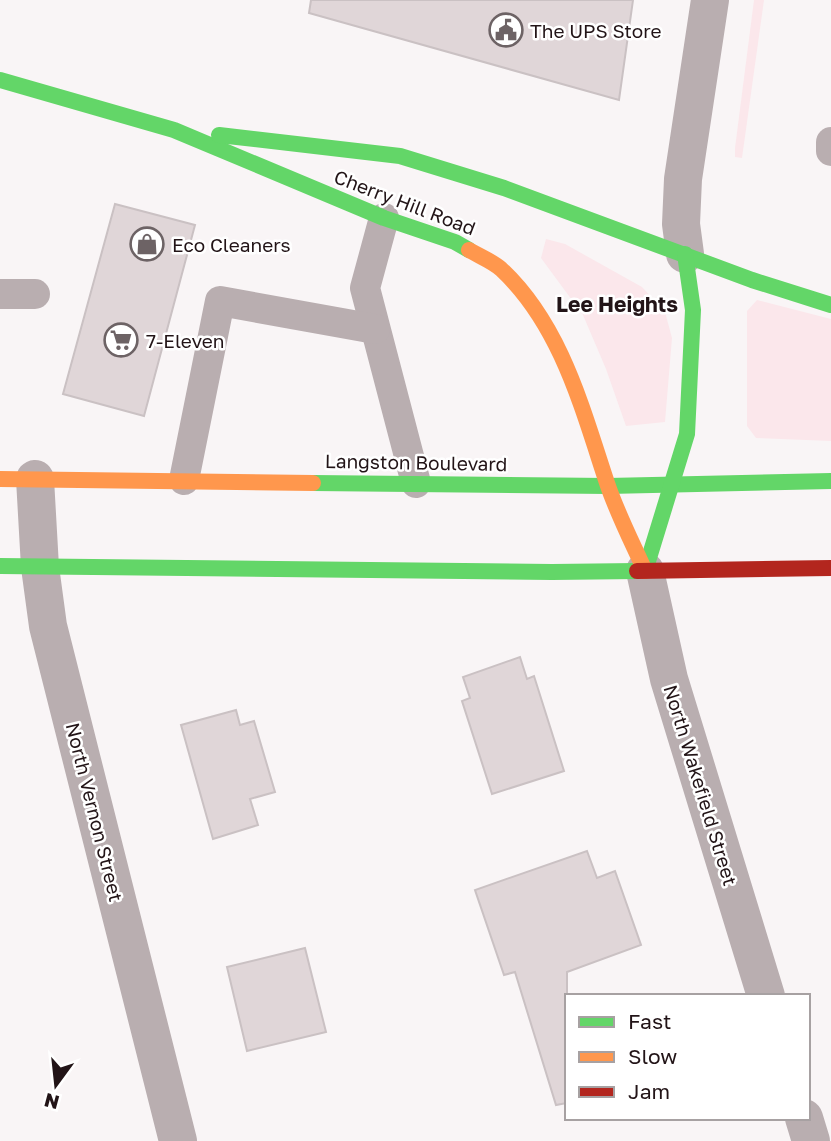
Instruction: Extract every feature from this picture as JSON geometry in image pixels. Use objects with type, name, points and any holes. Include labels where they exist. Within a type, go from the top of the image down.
[{"type":"street","points":[[645,571],[687,434],[693,310],[681,224],[682,179],[710,0]]},
{"type":"street","name":"Cherry Hill Road","points":[[0,80],[174,130],[384,218],[435,234],[476,253],[500,268],[522,291],[540,316],[568,368],[608,486],[645,571]]},
{"type":"street","name":"Cherry Hill Road","points":[[174,130],[400,156],[515,192],[752,280],[831,305]]},
{"type":"street","name":"Langston Boulevard","points":[[18,479],[608,486],[831,481]]},
{"type":"street","name":"North Vernon Street","points":[[18,479],[40,567],[55,657],[178,1141]]},
{"type":"street","points":[[0,566],[645,571],[831,568]]},
{"type":"street","name":"North Wakefield Street","points":[[645,571],[669,679],[765,994]]},
{"type":"lane","points":[[831,142],[831,151]]},
{"type":"lane","points":[[384,218],[365,288],[416,483]]},
{"type":"lane","points":[[0,294],[35,294]]},
{"type":"lane","points":[[184,480],[220,301],[375,329]]},
{"type":"shaded area","points":[[754,0],[764,0],[742,158],[735,157],[735,148]]},
{"type":"shaded area","points":[[546,239],[565,244],[642,287],[665,312],[672,338],[665,422],[626,426],[583,315],[541,258]]},
{"type":"shaded area","points":[[757,300],[831,319],[831,441],[756,438],[747,426],[747,311]]},
{"type":"building","points":[[311,0],[633,0],[619,100],[309,13]]},
{"type":"building","name":"7-Eleven","points":[[115,204],[195,225],[144,416],[63,394]]},
{"type":"building","points":[[520,657],[527,679],[534,676],[564,771],[492,794],[462,701],[470,698],[463,677]]},
{"type":"building","points":[[236,710],[240,725],[254,721],[275,792],[250,799],[258,825],[213,839],[181,725]]},
{"type":"building","points":[[587,851],[597,878],[615,871],[641,945],[567,972],[565,1103],[556,1105],[515,972],[504,975],[475,890]]},
{"type":"building","points":[[305,948],[326,1032],[247,1051],[227,967]]},
{"type":"traffic: fast","points":[[0,80],[174,130],[384,218],[455,242],[469,250]]},
{"type":"traffic: fast","points":[[219,135],[400,156],[504,188],[752,280],[831,305]]},
{"type":"traffic: fast","points":[[645,571],[687,434],[693,310],[685,254]]},
{"type":"traffic: fast","points":[[313,483],[608,486],[831,481]]},
{"type":"traffic: fast","points":[[0,566],[637,571]]},
{"type":"traffic: slow","points":[[469,250],[501,269],[522,291],[554,342],[578,397],[615,505],[645,571]]},
{"type":"traffic: slow","points":[[0,479],[313,483]]},
{"type":"traffic: jam","points":[[637,571],[831,568]]},
{"type":"place","name":"The UPS Store","points":[[506,30]]},
{"type":"place","name":"Eco Cleaners","points":[[147,244]]},
{"type":"place","name":"7-Eleven","points":[[121,340]]},
{"type":"district","name":"Lee Heights","points":[[617,304]]}]
